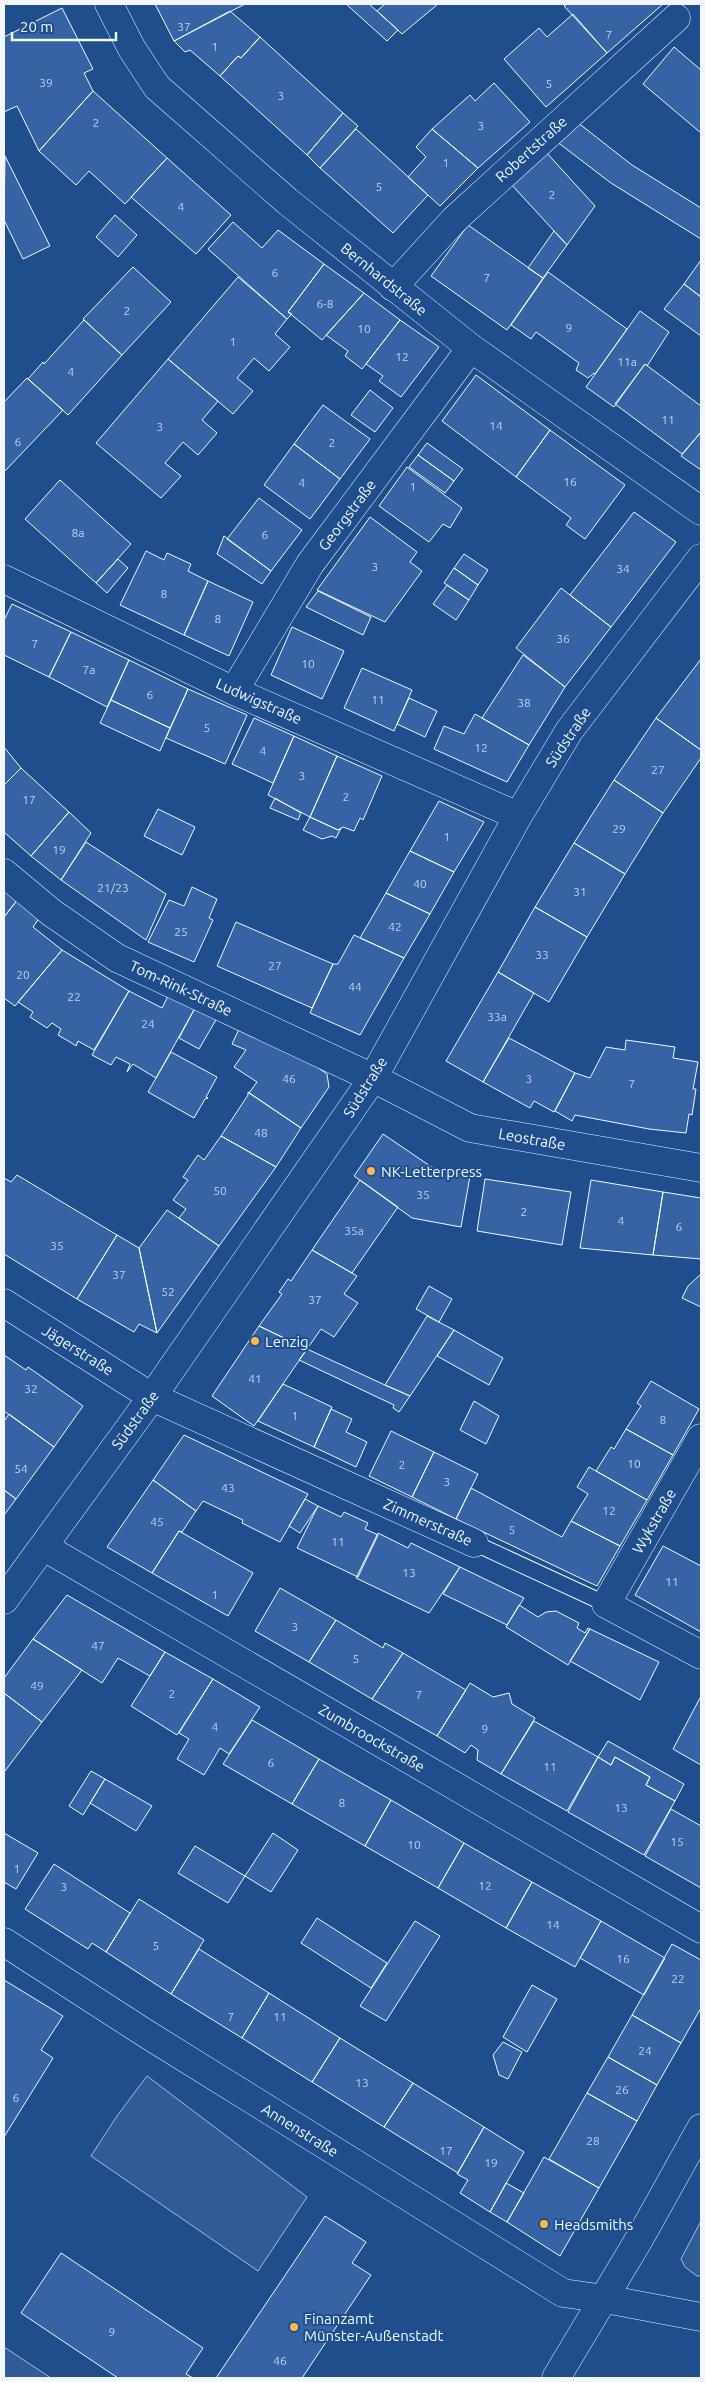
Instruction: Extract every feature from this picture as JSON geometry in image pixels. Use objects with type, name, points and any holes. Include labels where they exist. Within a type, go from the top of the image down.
[{"type":"street","name":"Bernhardstraße","points":[[109,4],[132,49],[157,86],[287,201],[471,348],[701,511]]},
{"type":"street","name":"Robertstraße","points":[[393,287],[455,219],[676,18]]},
{"type":"street","name":"Georgstraße","points":[[234,691],[310,564],[471,348]]},
{"type":"street","name":"Südstraße","points":[[4,1600],[44,1548],[152,1397],[373,1078],[518,816],[569,732],[701,558]]},
{"type":"street","name":"Ludwigstraße","points":[[4,579],[234,691],[518,816]]},
{"type":"street","name":"Tom-Rink-Straße","points":[[4,873],[52,912],[116,958],[373,1078]]},
{"type":"street","name":"Leostraße","points":[[373,1078],[470,1128],[701,1168]]},
{"type":"street","name":"Jägerstraße","points":[[4,1303],[152,1397]]},
{"type":"street","name":"Zimmerstraße","points":[[152,1397],[474,1543]]},
{"type":"street","name":"Wykstraße","points":[[606,1604],[701,1438]]},
{"type":"street","name":"Zumbroockstraße","points":[[44,1548],[701,1929]]},
{"type":"street","name":"Zimmerstraße","points":[[606,1604],[701,1655]]},
{"type":"street","name":"Annenstraße","points":[[4,1942],[145,2033],[563,2293],[605,2298],[701,2317]]},
{"type":"street","points":[[556,2378],[605,2298],[701,2128]]},
{"type":"lane","name":"Zimmerstraße","points":[[474,1543],[606,1604]]},
{"type":"shaded area","points":[[147,2076],[307,2197],[258,2271],[91,2156],[117,2116]]},
{"type":"shaded area","points":[[701,2221],[701,2276],[697,2276],[685,2267],[681,2259]]},
{"type":"shaded area","points":[[4,2347],[51,2378],[4,2378]]},
{"type":"building","points":[[155,4],[245,4],[174,41]]},
{"type":"building","points":[[346,4],[369,4],[398,30],[387,41]]},
{"type":"building","points":[[385,4],[438,4],[402,34],[377,11]]},
{"type":"building","points":[[567,4],[663,4],[607,53],[564,6]]},
{"type":"building","points":[[62,8],[93,69],[84,73],[93,91],[39,151],[17,106],[4,112],[4,37]]},
{"type":"building","points":[[230,11],[260,37],[241,58],[238,56],[220,76],[190,50],[185,52],[174,41]]},
{"type":"building","points":[[573,14],[607,53],[546,107],[504,59],[539,28],[547,37]]},
{"type":"building","points":[[260,37],[343,113],[307,155],[220,76],[238,56],[241,58]]},
{"type":"building","points":[[674,47],[701,70],[701,133],[643,84]]},
{"type":"building","points":[[494,83],[530,122],[478,168],[432,129],[470,95],[475,101]]},
{"type":"building","points":[[93,91],[167,158],[125,204],[89,171],[76,185],[39,151]]},
{"type":"building","points":[[343,113],[358,126],[320,168],[307,155]]},
{"type":"building","points":[[577,122],[632,165],[701,208],[701,239],[611,183],[556,141]]},
{"type":"building","points":[[356,129],[428,195],[393,233],[320,168]]},
{"type":"building","points":[[432,129],[478,168],[440,206],[408,177],[426,157],[416,147]]},
{"type":"building","points":[[545,151],[595,206],[567,245],[510,183]]},
{"type":"building","points":[[5,156],[50,246],[23,259],[4,220]]},
{"type":"building","points":[[167,158],[231,215],[196,254],[131,197]]},
{"type":"building","points":[[115,215],[137,235],[118,257],[96,237]]},
{"type":"building","points":[[233,222],[262,248],[278,230],[324,264],[288,312],[292,314],[287,319],[208,249]]},
{"type":"building","points":[[468,225],[543,278],[507,330],[431,276]]},
{"type":"building","points":[[554,231],[567,245],[543,278],[528,268]]},
{"type":"building","points":[[701,260],[701,297],[684,284]]},
{"type":"building","points":[[324,264],[364,293],[322,340],[288,312]]},
{"type":"building","points":[[133,267],[171,302],[122,355],[83,319]]},
{"type":"building","points":[[548,272],[627,329],[595,374],[588,378],[576,370],[579,363],[536,332],[531,339],[511,325]]},
{"type":"building","points":[[238,277],[287,319],[275,334],[290,347],[269,371],[254,358],[237,378],[253,391],[233,414],[168,359]]},
{"type":"building","points":[[684,284],[701,297],[701,336],[664,309]]},
{"type":"building","points":[[364,293],[400,320],[362,369],[345,356],[348,351],[326,335]]},
{"type":"building","points":[[640,311],[669,332],[647,366],[645,364],[614,407],[586,387]]},
{"type":"building","points":[[84,320],[122,355],[68,415],[28,379]]},
{"type":"building","points":[[400,320],[439,347],[401,397],[379,381],[383,376],[366,364]]},
{"type":"building","points":[[168,359],[218,401],[202,420],[217,433],[198,455],[183,442],[165,463],[181,476],[161,498],[96,443]]},
{"type":"building","points":[[645,364],[701,406],[701,432],[682,454],[615,404]]},
{"type":"building","points":[[476,375],[550,430],[516,477],[442,421]]},
{"type":"building","points":[[27,378],[63,410],[4,472],[4,402]]},
{"type":"building","points":[[370,390],[393,408],[375,432],[351,415]]},
{"type":"building","points":[[323,405],[370,439],[340,479],[294,444]]},
{"type":"building","points":[[550,430],[625,485],[585,539],[566,525],[571,518],[516,477]]},
{"type":"building","points":[[701,432],[701,470],[681,456]]},
{"type":"building","points":[[427,443],[463,469],[454,481],[418,455]]},
{"type":"building","points":[[294,444],[340,479],[310,519],[264,485]]},
{"type":"building","points":[[418,455],[454,481],[445,493],[409,467]]},
{"type":"building","points":[[407,467],[462,508],[450,528],[443,524],[429,542],[379,506]]},
{"type":"building","points":[[60,480],[131,544],[96,583],[25,519]]},
{"type":"building","points":[[259,498],[302,530],[271,571],[227,539]]},
{"type":"building","points":[[634,512],[676,542],[611,627],[570,595]]},
{"type":"building","points":[[370,517],[417,552],[410,562],[422,571],[385,622],[317,590]]},
{"type":"building","points":[[224,536],[271,571],[262,584],[217,554]]},
{"type":"building","points":[[146,551],[164,560],[167,553],[191,564],[188,571],[208,581],[184,635],[120,605]]},
{"type":"building","points":[[464,554],[488,570],[478,585],[454,568]]},
{"type":"building","points":[[118,559],[128,568],[107,593],[96,583]]},
{"type":"building","points":[[454,568],[478,585],[469,600],[444,583]]},
{"type":"building","points":[[208,581],[253,602],[229,656],[184,635]]},
{"type":"building","points":[[447,585],[469,600],[456,620],[433,604]]},
{"type":"building","points":[[561,588],[611,627],[565,687],[516,648]]},
{"type":"building","points":[[318,591],[371,617],[363,635],[306,607]]},
{"type":"building","points":[[12,604],[71,632],[49,677],[4,655],[4,620]]},
{"type":"building","points":[[292,627],[344,651],[322,699],[271,675]]},
{"type":"building","points":[[71,632],[129,660],[107,707],[49,677]]},
{"type":"building","points":[[523,655],[565,687],[529,745],[482,718]]},
{"type":"building","points":[[701,659],[701,750],[656,718]]},
{"type":"building","points":[[129,660],[188,689],[170,728],[111,700]]},
{"type":"building","points":[[362,668],[412,690],[394,731],[344,708]]},
{"type":"building","points":[[188,689],[247,715],[225,764],[166,738]]},
{"type":"building","points":[[409,698],[437,711],[425,737],[397,724]]},
{"type":"building","points":[[111,700],[170,728],[160,751],[100,723]]},
{"type":"building","points":[[475,714],[529,745],[507,782],[434,749],[444,726],[464,734]]},
{"type":"building","points":[[254,718],[294,736],[273,783],[232,764]]},
{"type":"building","points":[[656,718],[701,750],[701,758],[663,813],[614,780]]},
{"type":"building","points":[[294,736],[337,756],[310,817],[268,795]]},
{"type":"building","points":[[4,747],[21,768],[4,785]]},
{"type":"building","points":[[337,756],[382,776],[363,820],[360,818],[354,831],[343,827],[338,830],[310,817]]},
{"type":"building","points":[[21,768],[69,812],[31,856],[4,832],[4,785]]},
{"type":"building","points":[[614,780],[663,813],[625,874],[574,843]]},
{"type":"building","points":[[275,798],[301,813],[298,820],[270,808]]},
{"type":"building","points":[[439,801],[484,822],[454,872],[410,851]]},
{"type":"building","points":[[158,809],[195,827],[182,855],[144,836]]},
{"type":"building","points":[[69,812],[91,833],[61,880],[31,856]]},
{"type":"building","points":[[310,817],[338,830],[341,828],[336,838],[332,836],[322,839],[303,830]]},
{"type":"building","points":[[86,842],[166,894],[146,940],[61,880]]},
{"type":"building","points":[[574,843],[625,874],[587,937],[535,907]]},
{"type":"building","points":[[410,851],[454,872],[430,914],[386,893]]},
{"type":"building","points":[[4,887],[18,899],[4,917]]},
{"type":"building","points":[[192,887],[217,899],[209,918],[213,920],[194,962],[148,942],[169,900],[184,906]]},
{"type":"building","points":[[386,893],[430,914],[404,958],[360,938]]},
{"type":"building","points":[[18,899],[40,917],[33,927],[62,950],[15,1006],[4,998],[4,917]]},
{"type":"building","points":[[535,907],[587,937],[549,1002],[498,972]]},
{"type":"building","points":[[236,922],[333,964],[312,1008],[217,966]]},
{"type":"building","points":[[354,935],[404,958],[360,1035],[310,1013],[333,964],[338,964]]},
{"type":"building","points":[[62,950],[129,991],[94,1050],[78,1041],[76,1046],[58,1035],[61,1029],[52,1023],[47,1028],[30,1017],[33,1012],[18,1002]]},
{"type":"building","points":[[498,972],[534,993],[483,1082],[446,1061]]},
{"type":"building","points":[[129,991],[162,1008],[168,996],[195,1008],[156,1078],[133,1064],[127,1072],[130,1064],[116,1057],[111,1065],[92,1055]]},
{"type":"building","points":[[195,1008],[217,1018],[199,1049],[179,1038]]},
{"type":"building","points":[[239,1029],[306,1059],[327,1074],[329,1087],[301,1128],[249,1093],[257,1082],[234,1067],[246,1050],[232,1044]]},
{"type":"building","points":[[509,1038],[575,1073],[554,1112],[534,1101],[530,1108],[483,1082]]},
{"type":"building","points":[[626,1040],[675,1047],[673,1058],[698,1062],[693,1089],[696,1089],[692,1115],[689,1114],[686,1133],[649,1129],[575,1115],[572,1121],[555,1111],[575,1073],[590,1078],[606,1047],[625,1050]]},
{"type":"building","points":[[171,1052],[217,1077],[206,1097],[208,1098],[205,1099],[194,1118],[148,1092]]},
{"type":"building","points":[[248,1092],[301,1128],[276,1167],[221,1136],[248,1095]]},
{"type":"building","points":[[383,1134],[436,1170],[470,1176],[461,1227],[412,1218],[354,1176]]},
{"type":"building","points":[[221,1136],[276,1167],[219,1246],[179,1218],[186,1209],[173,1200],[188,1180],[183,1177],[198,1155],[204,1160]]},
{"type":"building","points":[[17,1175],[117,1235],[77,1299],[4,1254],[4,1178],[11,1182]]},
{"type":"building","points":[[485,1179],[571,1192],[562,1245],[477,1231]]},
{"type":"building","points":[[360,1180],[398,1207],[352,1273],[312,1250]]},
{"type":"building","points":[[591,1180],[663,1192],[653,1255],[580,1248]]},
{"type":"building","points":[[663,1192],[701,1198],[701,1259],[653,1255]]},
{"type":"building","points":[[167,1210],[219,1246],[157,1333],[139,1248]]},
{"type":"building","points":[[117,1235],[139,1248],[157,1333],[139,1324],[134,1332],[77,1299]]},
{"type":"building","points":[[312,1250],[357,1276],[344,1294],[358,1303],[334,1337],[321,1329],[307,1349],[259,1326],[282,1294],[279,1292],[288,1279],[291,1281]]},
{"type":"building","points":[[701,1274],[701,1307],[682,1298],[688,1286]]},
{"type":"building","points":[[429,1286],[452,1299],[439,1322],[416,1309]]},
{"type":"building","points":[[427,1316],[454,1330],[410,1396],[385,1385]]},
{"type":"building","points":[[259,1326],[307,1349],[254,1426],[212,1396]]},
{"type":"building","points":[[454,1330],[503,1358],[489,1385],[437,1356]]},
{"type":"building","points":[[307,1349],[410,1396],[399,1412],[393,1408],[394,1405],[299,1360]]},
{"type":"building","points":[[4,1355],[26,1370],[28,1367],[83,1406],[54,1447],[4,1411]]},
{"type":"building","points":[[651,1381],[699,1409],[673,1455],[626,1429],[641,1406],[637,1403]]},
{"type":"building","points":[[283,1384],[332,1407],[314,1447],[258,1421]]},
{"type":"building","points":[[474,1401],[499,1416],[486,1444],[460,1430]]},
{"type":"building","points":[[331,1409],[352,1419],[346,1432],[367,1442],[356,1467],[314,1447]]},
{"type":"building","points":[[9,1414],[54,1447],[16,1499],[4,1490],[4,1421]]},
{"type":"building","points":[[626,1429],[673,1455],[647,1500],[596,1471],[611,1447],[614,1449]]},
{"type":"building","points":[[391,1431],[434,1452],[412,1497],[369,1476]]},
{"type":"building","points":[[184,1435],[308,1494],[280,1542],[242,1523],[243,1520],[203,1501],[196,1511],[153,1480]]},
{"type":"building","points":[[434,1452],[478,1474],[456,1519],[412,1497]]},
{"type":"building","points":[[589,1467],[647,1500],[620,1546],[571,1521],[588,1494],[577,1487]]},
{"type":"building","points":[[153,1480],[196,1511],[182,1532],[179,1531],[152,1573],[107,1547]]},
{"type":"building","points":[[471,1488],[562,1537],[571,1521],[620,1546],[597,1586],[456,1519]]},
{"type":"building","points":[[4,1490],[16,1499],[4,1515]]},
{"type":"building","points":[[305,1499],[318,1506],[300,1533],[289,1526]]},
{"type":"building","points":[[318,1506],[341,1517],[344,1512],[368,1523],[365,1529],[378,1535],[358,1577],[297,1548]]},
{"type":"building","points":[[179,1531],[253,1573],[228,1616],[152,1573]]},
{"type":"building","points":[[378,1533],[408,1548],[411,1543],[460,1567],[429,1613],[356,1578]]},
{"type":"building","points":[[663,1546],[701,1566],[701,1632],[635,1595]]},
{"type":"building","points":[[460,1567],[524,1598],[507,1625],[443,1594]]},
{"type":"building","points":[[280,1588],[336,1620],[309,1662],[255,1631]]},
{"type":"building","points":[[67,1595],[165,1652],[150,1676],[118,1658],[102,1683],[33,1639]]},
{"type":"building","points":[[519,1605],[538,1617],[546,1612],[556,1611],[579,1623],[577,1628],[585,1633],[588,1628],[590,1629],[568,1665],[506,1627]]},
{"type":"building","points":[[336,1620],[383,1648],[385,1643],[403,1653],[372,1699],[309,1662]]},
{"type":"building","points":[[590,1629],[659,1662],[640,1700],[570,1661]]},
{"type":"building","points":[[33,1639],[82,1670],[42,1722],[4,1693],[4,1678]]},
{"type":"building","points":[[165,1652],[213,1679],[177,1735],[131,1706]]},
{"type":"building","points":[[403,1653],[466,1690],[437,1736],[372,1699]]},
{"type":"building","points":[[213,1679],[260,1707],[229,1754],[220,1748],[204,1775],[177,1759],[189,1739],[179,1733]]},
{"type":"building","points":[[470,1683],[493,1697],[509,1693],[512,1704],[535,1718],[501,1774],[477,1760],[478,1750],[471,1745],[465,1753],[437,1736]]},
{"type":"building","points":[[4,1693],[42,1722],[5,1771],[4,1770]]},
{"type":"building","points":[[701,1696],[701,1765],[673,1749]]},
{"type":"building","points":[[252,1720],[319,1759],[292,1804],[223,1764]]},
{"type":"building","points":[[534,1721],[598,1757],[567,1811],[501,1774]]},
{"type":"building","points":[[608,1741],[684,1784],[675,1801],[646,1785],[650,1777],[615,1757],[611,1765],[598,1757]]},
{"type":"building","points":[[598,1757],[611,1765],[615,1757],[650,1777],[646,1785],[675,1801],[644,1855],[568,1812]]},
{"type":"building","points":[[319,1759],[391,1800],[365,1846],[292,1804]]},
{"type":"building","points":[[91,1771],[105,1779],[83,1815],[69,1806]]},
{"type":"building","points":[[105,1779],[152,1806],[136,1831],[90,1803]]},
{"type":"building","points":[[391,1800],[464,1843],[438,1888],[365,1846]]},
{"type":"building","points":[[671,1809],[701,1826],[701,1888],[645,1856]]},
{"type":"building","points":[[4,1833],[38,1853],[16,1889],[4,1882]]},
{"type":"building","points":[[273,1833],[298,1850],[271,1892],[245,1876]]},
{"type":"building","points":[[464,1843],[532,1882],[506,1928],[438,1888]]},
{"type":"building","points":[[195,1846],[245,1876],[228,1903],[178,1873]]},
{"type":"building","points":[[54,1864],[130,1913],[106,1952],[92,1943],[88,1949],[25,1909]]},
{"type":"building","points":[[532,1882],[601,1921],[575,1967],[506,1928]]},
{"type":"building","points":[[139,1899],[204,1940],[171,1994],[106,1952]]},
{"type":"building","points":[[317,1918],[387,1963],[371,1988],[301,1943]]},
{"type":"building","points":[[415,1921],[440,1936],[386,2021],[360,2006]]},
{"type":"building","points":[[601,1921],[665,1958],[644,1995],[580,1958]]},
{"type":"building","points":[[672,1944],[701,1960],[701,2008],[681,2043],[632,2015]]},
{"type":"building","points":[[199,1949],[269,1993],[242,2038],[171,1994]]},
{"type":"building","points":[[4,1980],[63,2016],[41,2050],[53,2058],[4,2137]]},
{"type":"building","points":[[532,1985],[557,1999],[527,2052],[503,2037]]},
{"type":"building","points":[[269,1993],[340,2038],[312,2082],[242,2038]]},
{"type":"building","points":[[632,2015],[681,2043],[657,2085],[608,2057]]},
{"type":"building","points":[[340,2038],[413,2083],[384,2127],[312,2082]]},
{"type":"building","points":[[503,2042],[522,2052],[508,2079],[499,2075],[493,2055]]},
{"type":"building","points":[[608,2057],[657,2085],[637,2121],[587,2093]]},
{"type":"building","points":[[413,2083],[484,2127],[458,2173],[384,2127]]},
{"type":"building","points":[[587,2093],[637,2121],[599,2188],[549,2159]]},
{"type":"building","points":[[484,2127],[524,2152],[490,2212],[460,2193],[468,2180],[457,2174]]},
{"type":"building","points":[[544,2157],[599,2188],[560,2256],[507,2222]]},
{"type":"building","points":[[506,2183],[524,2193],[507,2222],[490,2212]]},
{"type":"building","name":"Finanzamt Münster-Außenstadt","points":[[325,2216],[366,2242],[352,2263],[371,2275],[302,2378],[216,2378]]},
{"type":"building","points":[[61,2253],[203,2348],[186,2374],[193,2378],[118,2378],[21,2313]]},
{"type":"place","name":"NK-Letterpress","points":[[371,1171]]},
{"type":"place","name":"Lenzig","points":[[255,1341]]},
{"type":"place","name":"Headsmiths","points":[[544,2224]]},
{"type":"place","name":"Finanzamt Münster-Außenstadt","points":[[294,2327]]}]
